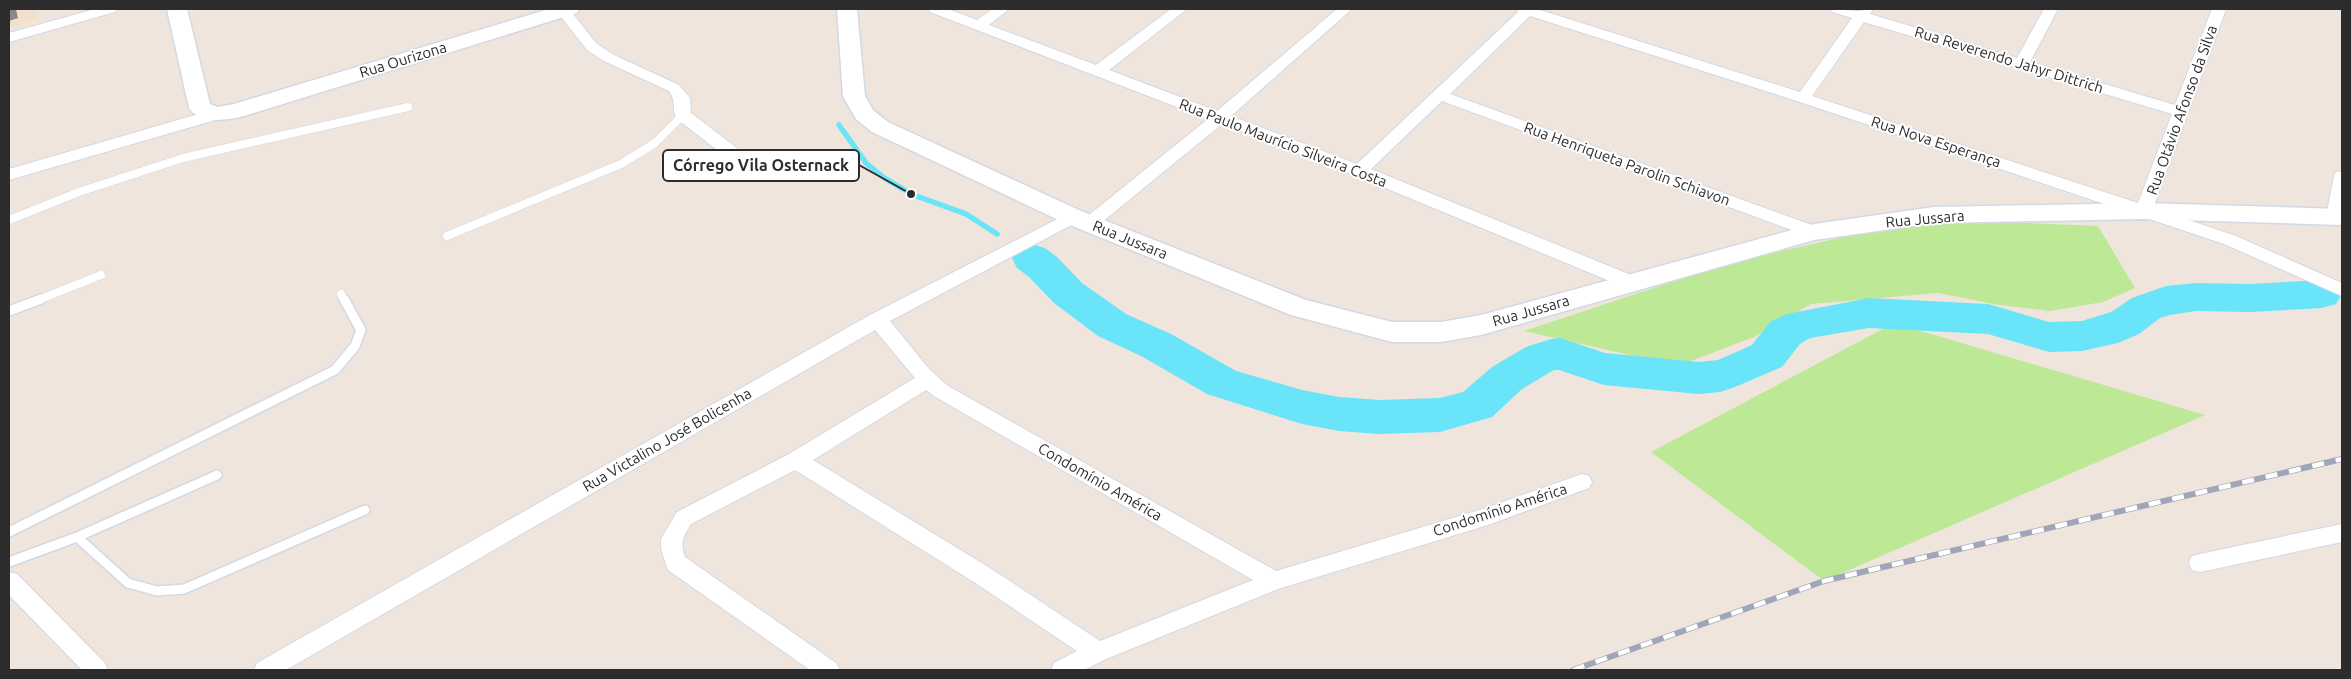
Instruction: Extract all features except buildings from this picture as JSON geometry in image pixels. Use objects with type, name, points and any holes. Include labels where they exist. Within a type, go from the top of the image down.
[{"type":"main road","points":[[177,9],[200,108],[226,113]]},
{"type":"street","points":[[9,38],[110,9]]},
{"type":"street","name":"Rua Jussara","points":[[847,9],[854,96],[864,114],[880,127],[1082,220],[1300,308],[1392,332],[1440,332],[1480,326],[1630,282],[1814,232],[1934,215],[2144,211],[2338,217]]},
{"type":"street","name":"Rua Paulo Maurício Silveira Costa","points":[[935,9],[1360,171],[1630,282]]},
{"type":"street","points":[[979,26],[1002,9]]},
{"type":"street","points":[[1098,71],[1180,9]]},
{"type":"street","points":[[1082,220],[1219,118],[1345,9]]},
{"type":"street","points":[[1360,171],[1527,9]]},
{"type":"street","name":"Rua Nova Esperança","points":[[1527,9],[1803,98],[2230,240],[2342,290]]},
{"type":"street","name":"Rua Reverendo Jahyr Dittrich","points":[[1837,9],[1863,12],[2021,64],[2181,112]]},
{"type":"street","points":[[2021,64],[2052,9]]},
{"type":"street","name":"Rua Otávio Afonso da Silva","points":[[2144,211],[2219,9]]},
{"type":"street","points":[[565,10],[592,47],[609,58],[674,88],[682,98],[683,115],[757,172]]},
{"type":"street","name":"Rua Ourizona","points":[[226,113],[565,10]]},
{"type":"street","points":[[1803,98],[1863,12]]},
{"type":"street","name":"Rua Henriqueta Parolin Schiavon","points":[[1439,95],[1814,232]]},
{"type":"street","points":[[9,175],[226,113]]},
{"type":"street","points":[[2338,217],[2342,176]]},
{"type":"street","name":"Rua Victalino José Bolicenha","points":[[265,670],[877,320],[1082,220]]},
{"type":"street","name":"Condomínio América","points":[[877,320],[893,335],[927,380],[942,391],[1274,581]]},
{"type":"street","points":[[828,670],[676,563],[670,550],[672,532],[684,518],[796,460],[927,380]]},
{"type":"street","points":[[796,460],[985,578],[1098,652]]},
{"type":"street","name":"Condomínio América","points":[[1062,670],[1098,652],[1274,581],[1488,516],[1582,482]]},
{"type":"street","points":[[2200,563],[2342,533]]},
{"type":"street","points":[[9,581],[97,670]]},
{"type":"lane","points":[[9,220],[78,192],[183,158],[408,107]]},
{"type":"lane","points":[[447,236],[597,175],[631,159],[671,131],[683,115]]},
{"type":"lane","points":[[9,311],[101,275]]},
{"type":"lane","points":[[9,532],[335,370],[355,346],[361,330],[341,294]]},
{"type":"lane","points":[[9,562],[77,537],[218,475]]},
{"type":"lane","points":[[77,537],[128,583],[157,591],[184,590],[365,510]]},
{"type":"shaded area","points":[[9,9],[36,9],[38,20],[9,28]]},
{"type":"green space","points":[[1960,220],[2098,226],[2135,288],[2103,302],[2050,311],[1999,305],[1938,293],[1811,304],[1754,337],[1678,366],[1524,331],[1726,264],[1843,237]]},
{"type":"green space","points":[[1894,323],[2205,415],[1824,581],[1651,452]]},
{"type":"waterway","points":[[839,125],[866,163],[883,177],[911,194],[966,214],[997,234]]},
{"type":"waterway","points":[[1031,258],[1043,267],[1068,293],[1112,325],[1156,345],[1222,383],[1302,407],[1339,414],[1380,417],[1440,415],[1477,405],[1507,378],[1541,358],[1551,355],[1560,354],[1604,369],[1699,378],[1720,376],[1767,356],[1785,333],[1801,325],[1869,313],[1988,319],[2049,337],[2082,336],[2103,332],[2125,323],[2146,308],[2166,301],[2196,297],[2250,298],[2322,294]]},
{"type":"railway","points":[[1573,670],[1824,581],[2342,459]]},
{"type":"place","name":"Córrego Vila Osternack","points":[[911,194]]}]
